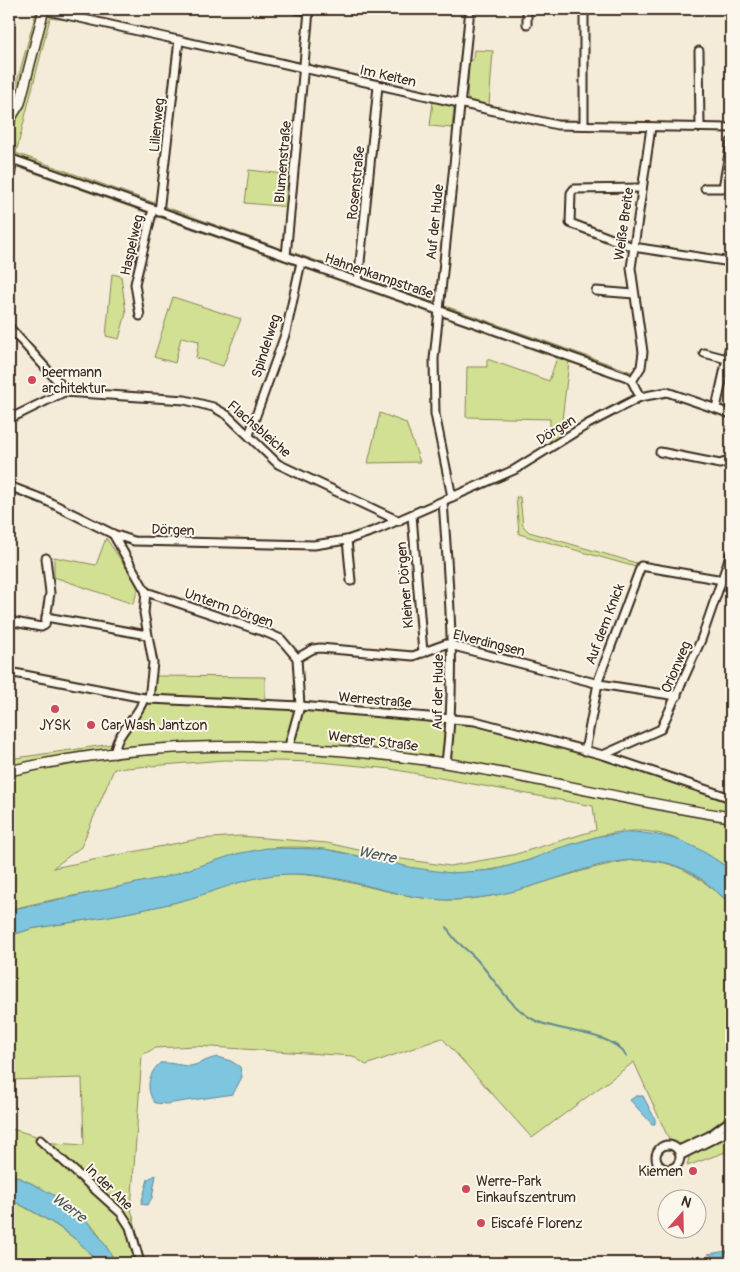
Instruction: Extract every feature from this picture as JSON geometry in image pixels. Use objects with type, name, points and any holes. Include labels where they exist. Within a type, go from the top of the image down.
[{"type":"main road","points":[[9,121],[20,104],[44,9]]},
{"type":"main road","name":"Werster Straße","points":[[9,771],[115,754],[194,748],[289,746],[368,752],[446,763],[731,818]]},
{"type":"street","name":"Im Keiten","points":[[44,9],[304,70],[557,125],[731,128]]},
{"type":"street","name":"Blumenstraße","points":[[286,256],[309,11],[295,9]]},
{"type":"street","name":"Auf der Hude","points":[[452,497],[435,414],[434,359],[470,9]]},
{"type":"street","points":[[527,9],[527,24]]},
{"type":"street","points":[[584,9],[584,125]]},
{"type":"street","name":"Lilienweg","points":[[156,211],[178,40]]},
{"type":"street","points":[[699,51],[700,127]]},
{"type":"street","name":"Rosenstraße","points":[[358,282],[378,86]]},
{"type":"street","name":"Weiße Breite","points":[[632,381],[643,361],[631,268],[651,126]]},
{"type":"street","points":[[705,188],[724,188],[728,186],[731,142]]},
{"type":"street","points":[[9,181],[11,159]]},
{"type":"street","name":"Hahnenkampstraße","points":[[11,159],[627,377],[632,381]]},
{"type":"street","points":[[642,188],[574,189],[570,193],[570,223],[633,247],[731,262]]},
{"type":"street","name":"Haspelweg","points":[[140,316],[135,284],[156,211]]},
{"type":"street","name":"Spindelweg","points":[[249,435],[286,332],[301,262]]},
{"type":"street","points":[[596,291],[634,294]]},
{"type":"street","points":[[9,326],[62,386],[64,392]]},
{"type":"street","points":[[716,408],[731,341]]},
{"type":"street","points":[[704,353],[727,358]]},
{"type":"street","points":[[632,381],[640,397],[667,392],[731,414]]},
{"type":"street","name":"Flachsbleiche","points":[[9,419],[64,392],[185,400],[213,407],[227,415],[278,464],[399,521]]},
{"type":"street","name":"Dörgen","points":[[9,486],[45,500],[113,534],[134,541],[314,545],[347,540],[399,521],[514,470],[588,424],[640,397]]},
{"type":"street","points":[[660,452],[720,464],[731,460]]},
{"type":"street","name":"Auf der Hude","points":[[443,501],[452,645],[452,719],[446,763]]},
{"type":"street","name":"Kleiner Dörgen","points":[[412,515],[423,652]]},
{"type":"street","points":[[113,534],[146,592],[144,613],[153,663],[146,699],[117,742],[115,754]]},
{"type":"street","points":[[347,540],[351,581]]},
{"type":"street","name":"Orionweg","points":[[603,755],[658,732],[677,696],[723,580],[731,553]]},
{"type":"street","points":[[9,621],[41,627],[45,625],[50,593],[46,558]]},
{"type":"street","name":"Auf dem Knick","points":[[585,751],[599,678],[641,566],[723,580]]},
{"type":"street","name":"Unterm Dörgen","points":[[146,592],[281,639],[297,658]]},
{"type":"street","points":[[46,617],[148,635]]},
{"type":"street","name":"Elverdingsen","points":[[297,658],[305,652],[320,648],[413,656],[446,644],[599,684],[677,696]]},
{"type":"street","points":[[289,746],[300,706],[297,658]]},
{"type":"street","name":"Werrestraße","points":[[9,672],[146,699],[300,706],[475,721],[603,755],[731,798]]},
{"type":"street","points":[[731,1120],[680,1153],[731,1130]]},
{"type":"street","name":"In der Ahe","points":[[40,1140],[121,1213],[130,1227],[140,1263]]},
{"type":"green space","points":[[37,9],[69,9],[67,20],[50,18],[16,153],[285,250],[289,207],[245,203],[249,170],[293,175],[302,76],[300,72],[310,74],[306,77],[289,251],[632,372],[629,379],[609,372],[608,375],[569,362],[560,436],[550,443],[550,419],[466,417],[467,367],[487,367],[487,359],[549,381],[557,358],[9,164],[9,111]]},
{"type":"green space","points":[[474,50],[493,51],[489,105],[471,102],[467,97],[469,60],[473,60]]},
{"type":"green space","points":[[433,101],[454,107],[452,128],[430,126]]},
{"type":"green space","points":[[112,274],[121,276],[126,313],[119,339],[106,336]]},
{"type":"green space","points":[[173,297],[241,319],[223,366],[196,358],[199,341],[181,337],[175,363],[154,357]]},
{"type":"green space","points":[[380,413],[406,423],[420,462],[368,463]]},
{"type":"green space","points":[[516,497],[520,497],[523,526],[529,532],[640,564],[639,568],[519,534]]},
{"type":"green space","points":[[106,538],[139,587],[133,604],[54,577],[54,557],[96,565]]},
{"type":"green space","points":[[156,676],[265,677],[265,704],[474,722],[594,755],[731,802],[731,870],[706,854],[680,841],[661,834],[643,831],[609,834],[508,866],[461,873],[432,872],[332,850],[292,847],[259,850],[145,883],[9,910],[9,759],[119,743],[147,703],[151,702]],"holes":[[[224,760],[320,762],[391,769],[593,806],[596,830],[513,855],[450,866],[395,858],[327,843],[240,836],[198,839],[53,868],[81,847],[114,769]]]},
{"type":"green space","points":[[634,860],[649,860],[676,866],[698,878],[731,904],[731,1150],[687,1166],[689,1157],[681,1144],[670,1142],[634,1062],[532,1138],[442,1038],[366,1065],[353,1056],[196,1046],[155,1048],[142,1055],[131,1209],[145,1263],[116,1263],[94,1227],[33,1184],[9,1173],[9,1128],[36,1136],[40,1142],[84,1145],[82,1078],[9,1080],[9,936],[31,929],[176,902],[238,881],[259,876],[306,875],[330,878],[423,898],[446,900],[470,899],[517,890],[610,864]]},
{"type":"green space","points":[[9,1199],[57,1226],[80,1244],[96,1263],[9,1263]]},
{"type":"water","points":[[633,832],[663,836],[685,843],[707,854],[731,870],[731,904],[706,883],[686,870],[661,862],[643,860],[607,864],[514,891],[481,898],[458,900],[408,896],[333,878],[294,874],[248,880],[192,898],[159,906],[31,929],[9,936],[9,910],[165,877],[236,854],[267,848],[325,849],[415,868],[451,873],[493,870],[527,861],[559,848],[599,836]]},
{"type":"water","points":[[217,1057],[231,1061],[240,1067],[242,1077],[233,1094],[166,1104],[155,1103],[150,1093],[149,1082],[153,1072],[160,1063],[191,1066]]},
{"type":"water","points":[[636,1096],[643,1096],[655,1119],[655,1124],[652,1124],[630,1100]]},
{"type":"water","name":"Werre","points":[[9,1173],[44,1190],[72,1207],[94,1230],[116,1263],[96,1263],[80,1243],[69,1234],[9,1199]]},
{"type":"water","points":[[156,1175],[152,1198],[147,1205],[141,1204],[148,1179]]},
{"type":"water","points":[[727,1251],[725,1255],[731,1263],[725,1263],[708,1254]]},
{"type":"waterway","points":[[447,927],[453,937],[478,961],[511,1002],[527,1016],[546,1025],[598,1037],[620,1048],[626,1056]]},
{"type":"place","name":"beermann architektur","points":[[32,380]]},
{"type":"place","name":"JYSK","points":[[55,709]]},
{"type":"place","name":"Car Wash Jantzon","points":[[91,725]]},
{"type":"place","name":"Kiemen","points":[[693,1171]]},
{"type":"place","name":"Werre-Park Einkaufszentrum","points":[[466,1189]]},
{"type":"place","name":"Eiscafé Florenz","points":[[481,1223]]}]
